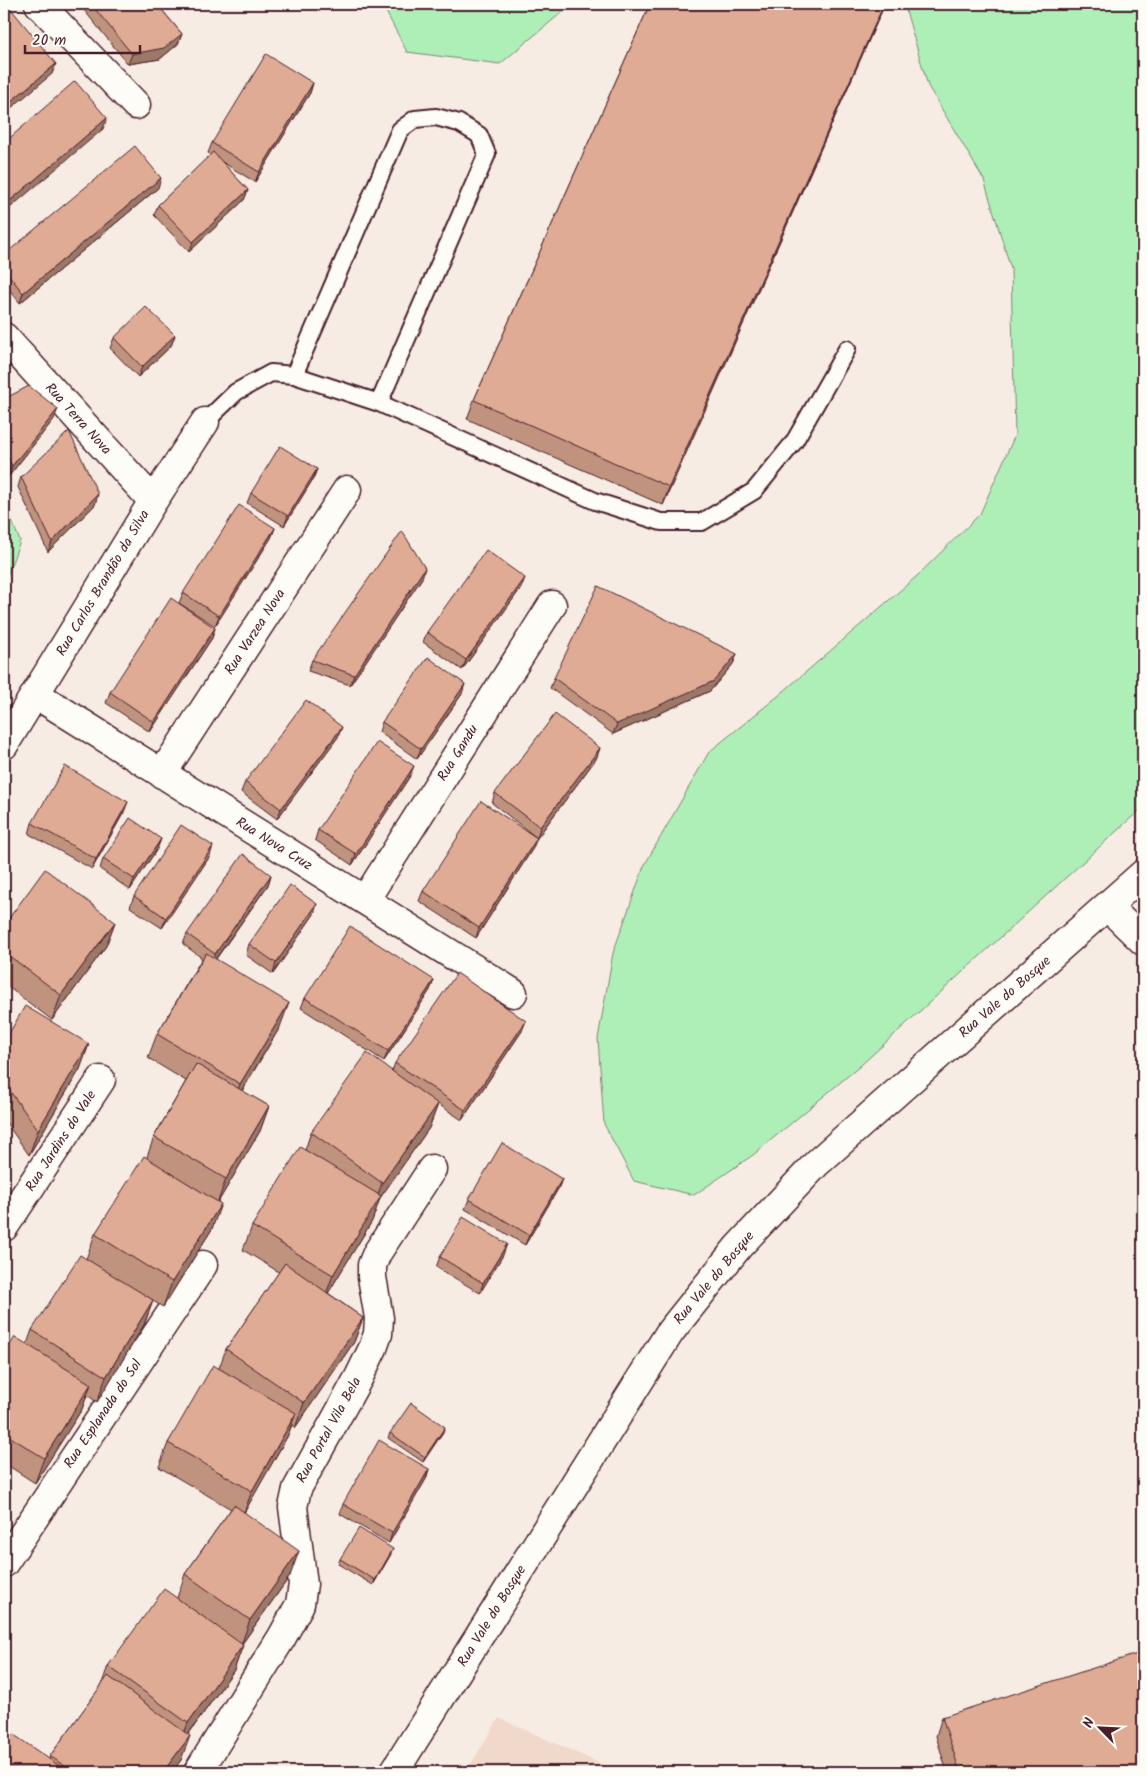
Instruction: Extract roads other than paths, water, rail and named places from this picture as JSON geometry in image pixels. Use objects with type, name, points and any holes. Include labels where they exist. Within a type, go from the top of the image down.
[{"type":"street","points":[[39,4],[136,105]]},
{"type":"street","name":"Rua Terra Nova","points":[[4,338],[153,501]]},
{"type":"street","name":"Rua Carlos Brandão da Silva","points":[[4,746],[153,501],[205,422]]},
{"type":"street","name":"Rua Varzea Nova","points":[[162,774],[347,490]]},
{"type":"street","name":"Rua Gandu","points":[[364,900],[552,605]]},
{"type":"street","name":"Rua Nova Cruz","points":[[35,694],[513,993]]},
{"type":"street","name":"Rua Vale do Bosque","points":[[394,1772],[670,1332],[738,1247],[817,1162],[1143,874]]},
{"type":"street","points":[[1107,906],[1143,942]]},
{"type":"street","name":"Rua Jardins do Vale","points":[[4,1227],[101,1080]]},
{"type":"street","name":"Rua Portal Vila Bela","points":[[198,1772],[282,1637],[300,1604],[303,1584],[293,1508],[297,1489],[373,1348],[378,1334],[379,1318],[372,1277],[372,1265],[432,1169]]},
{"type":"street","name":"Rua Esplanada do Sol","points":[[4,1563],[203,1265]]},
{"type":"lane","points":[[294,375],[400,130],[415,119],[436,117],[459,123],[479,134],[487,154],[379,403]]},
{"type":"lane","points":[[205,422],[236,392],[271,373],[294,375],[379,403],[595,501],[661,522],[702,522],[754,491],[794,442],[846,349]]}]
